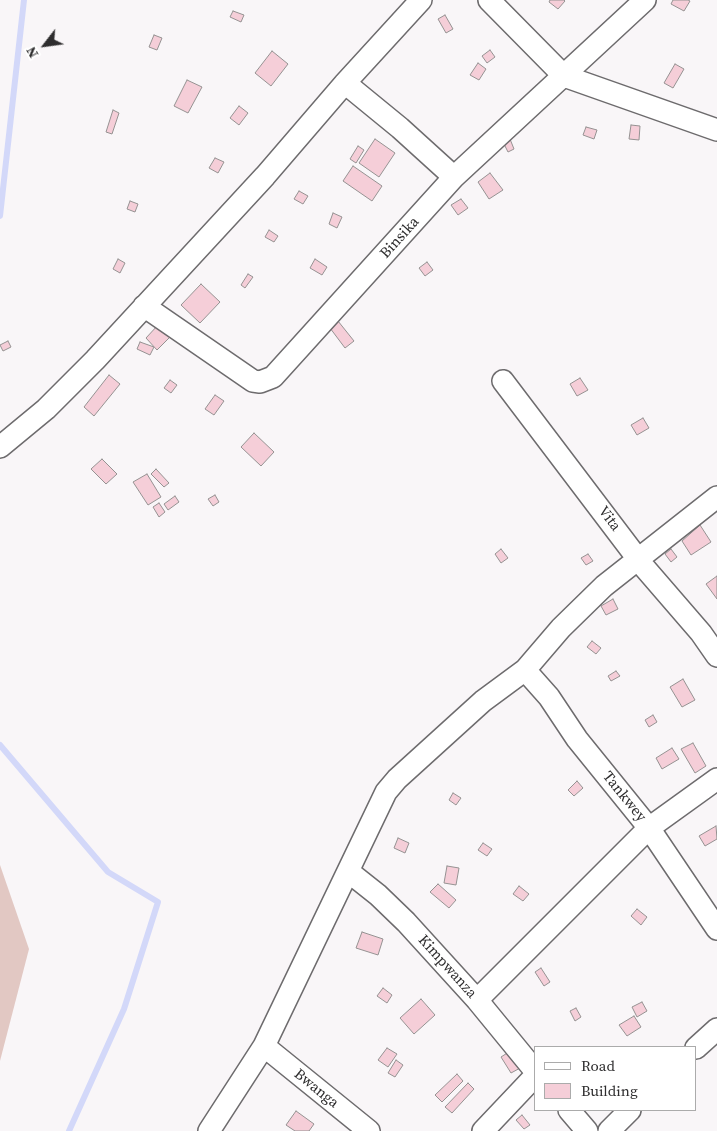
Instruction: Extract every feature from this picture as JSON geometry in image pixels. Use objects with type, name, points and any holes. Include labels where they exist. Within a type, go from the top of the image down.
[{"type":"street","points":[[0,447],[46,408],[144,306],[264,176],[421,0]]},
{"type":"street","points":[[489,0],[564,76],[717,130]]},
{"type":"street","name":"Binsika","points":[[144,306],[253,381],[267,380],[293,356],[454,178],[645,0]]},
{"type":"street","points":[[345,83],[400,128],[454,178]]},
{"type":"street","name":"Vita","points":[[503,381],[638,558],[702,633],[717,656]]},
{"type":"street","points":[[209,1131],[264,1046],[386,792],[396,779],[483,701],[525,670],[582,607],[604,586],[717,497]]},
{"type":"street","name":"Tankwey","points":[[525,670],[549,697],[577,739],[649,828],[717,929]]},
{"type":"street","points":[[477,1000],[649,828],[717,778]]},
{"type":"street","name":"Kimpwanza","points":[[349,872],[378,895],[406,922],[477,1000],[534,1071]]},
{"type":"street","points":[[697,1047],[717,1029]]},
{"type":"street","name":"Bwanga","points":[[264,1046],[369,1131]]},
{"type":"street","points":[[483,1131],[534,1076]]},
{"type":"street","points":[[570,1111],[587,1131]]},
{"type":"street","points":[[609,1131],[629,1111]]},
{"type":"shaded area","points":[[0,865],[29,949],[0,1061]]},
{"type":"building","points":[[550,0],[565,1],[558,9],[549,2]]},
{"type":"building","points":[[673,0],[690,1],[684,11],[671,4]]},
{"type":"building","points":[[233,11],[244,15],[241,22],[230,17]]},
{"type":"building","points":[[445,15],[453,29],[446,33],[438,19]]},
{"type":"building","points":[[154,35],[162,38],[157,50],[149,47]]},
{"type":"building","points":[[490,50],[495,57],[487,63],[482,56]]},
{"type":"building","points":[[272,51],[288,64],[271,86],[255,73]]},
{"type":"building","points":[[478,63],[486,69],[479,80],[470,75]]},
{"type":"building","points":[[675,64],[684,69],[673,88],[664,83]]},
{"type":"building","points":[[187,80],[202,87],[188,113],[174,106]]},
{"type":"building","points":[[239,106],[248,113],[239,125],[230,118]]},
{"type":"building","points":[[113,110],[119,113],[112,134],[106,132]]},
{"type":"building","points":[[631,125],[640,126],[639,140],[629,139]]},
{"type":"building","points":[[586,127],[597,130],[594,139],[583,135]]},
{"type":"building","points":[[375,139],[395,153],[379,177],[359,163]]},
{"type":"building","points":[[510,139],[514,149],[508,152],[503,142]]},
{"type":"building","points":[[358,146],[364,150],[356,163],[350,159]]},
{"type":"building","points":[[215,158],[224,162],[218,173],[209,168]]},
{"type":"building","points":[[353,166],[382,186],[372,201],[343,181]]},
{"type":"building","points":[[490,173],[503,190],[489,199],[478,182]]},
{"type":"building","points":[[299,191],[308,196],[303,204],[294,199]]},
{"type":"building","points":[[461,199],[468,208],[458,215],[451,205]]},
{"type":"building","points":[[130,201],[138,204],[135,212],[127,209]]},
{"type":"building","points":[[333,213],[342,217],[337,228],[329,224]]},
{"type":"building","points":[[269,230],[278,236],[274,242],[265,237]]},
{"type":"building","points":[[118,259],[125,263],[120,273],[113,269]]},
{"type":"building","points":[[315,259],[327,267],[322,275],[310,268]]},
{"type":"building","points":[[427,262],[433,270],[425,276],[419,268]]},
{"type":"building","points":[[248,274],[253,277],[245,288],[241,285]]},
{"type":"building","points":[[201,284],[220,302],[200,323],[181,305]]},
{"type":"building","points":[[338,321],[354,341],[345,348],[330,328]]},
{"type":"building","points":[[158,325],[170,337],[157,350],[146,338]]},
{"type":"building","points":[[8,341],[11,347],[3,351],[0,345]]},
{"type":"building","points":[[140,342],[154,347],[150,355],[137,349]]},
{"type":"building","points":[[109,375],[120,384],[94,416],[84,407]]},
{"type":"building","points":[[580,378],[588,390],[577,396],[570,384]]},
{"type":"building","points":[[170,380],[177,385],[171,393],[164,388]]},
{"type":"building","points":[[215,395],[224,401],[214,415],[205,409]]},
{"type":"building","points":[[643,418],[649,428],[637,435],[631,425]]},
{"type":"building","points":[[254,433],[274,452],[261,466],[241,447]]},
{"type":"building","points":[[102,459],[117,474],[106,484],[91,469]]},
{"type":"building","points":[[156,469],[169,483],[164,487],[151,474]]},
{"type":"building","points":[[147,474],[161,497],[148,505],[133,482]]},
{"type":"building","points":[[215,495],[219,502],[213,506],[208,499]]},
{"type":"building","points":[[175,496],[179,502],[168,510],[164,504]]},
{"type":"building","points":[[159,503],[165,512],[159,517],[153,507]]},
{"type":"building","points":[[700,525],[711,542],[691,555],[682,541]]},
{"type":"building","points":[[501,549],[508,558],[501,563],[495,554]]},
{"type":"building","points":[[671,549],[677,557],[671,562],[665,554]]},
{"type":"building","points":[[588,554],[593,561],[586,565],[581,558]]},
{"type":"building","points":[[717,576],[717,599],[706,584]]},
{"type":"building","points":[[613,599],[618,609],[606,615],[601,606]]},
{"type":"building","points":[[592,641],[601,648],[596,654],[587,647]]},
{"type":"building","points":[[616,671],[620,676],[611,681],[608,676]]},
{"type":"building","points":[[683,679],[695,700],[682,707],[670,687]]},
{"type":"building","points":[[653,715],[657,722],[649,727],[645,720]]},
{"type":"building","points":[[693,743],[706,766],[695,773],[681,749]]},
{"type":"building","points":[[672,748],[679,759],[662,769],[656,758]]},
{"type":"building","points":[[577,781],[583,788],[574,796],[568,790]]},
{"type":"building","points":[[453,793],[461,798],[456,805],[449,800]]},
{"type":"building","points":[[716,826],[717,839],[705,846],[699,836]]},
{"type":"building","points":[[398,838],[409,843],[405,853],[394,848]]},
{"type":"building","points":[[483,843],[492,849],[487,856],[478,850]]},
{"type":"building","points":[[447,866],[459,868],[456,885],[444,883]]},
{"type":"building","points":[[438,884],[456,900],[449,908],[430,892]]},
{"type":"building","points":[[519,886],[529,894],[523,901],[513,894]]},
{"type":"building","points":[[637,909],[647,917],[641,925],[631,916]]},
{"type":"building","points":[[362,932],[383,939],[378,955],[356,948]]},
{"type":"building","points":[[541,968],[550,982],[544,986],[535,972]]},
{"type":"building","points":[[383,988],[392,995],[387,1003],[377,996]]},
{"type":"building","points":[[421,999],[435,1015],[414,1034],[400,1018]]},
{"type":"building","points":[[642,1002],[647,1011],[637,1017],[632,1007]]},
{"type":"building","points":[[576,1008],[581,1017],[575,1021],[570,1011]]},
{"type":"building","points":[[634,1016],[641,1027],[627,1036],[619,1025]]},
{"type":"building","points":[[387,1048],[397,1054],[388,1067],[378,1060]]},
{"type":"building","points":[[512,1050],[522,1067],[511,1073],[501,1057]]},
{"type":"building","points":[[396,1060],[403,1065],[395,1077],[388,1073]]},
{"type":"building","points":[[457,1074],[463,1081],[442,1102],[435,1095]]},
{"type":"building","points":[[468,1083],[474,1089],[452,1113],[445,1107]]},
{"type":"building","points":[[296,1111],[314,1124],[309,1131],[295,1131],[286,1125]]},
{"type":"building","points":[[522,1115],[530,1125],[524,1129],[516,1120]]},
{"type":"waterway","points":[[0,216],[24,0]]},
{"type":"waterway","points":[[0,745],[108,872],[158,902],[124,1009],[69,1131]]}]
